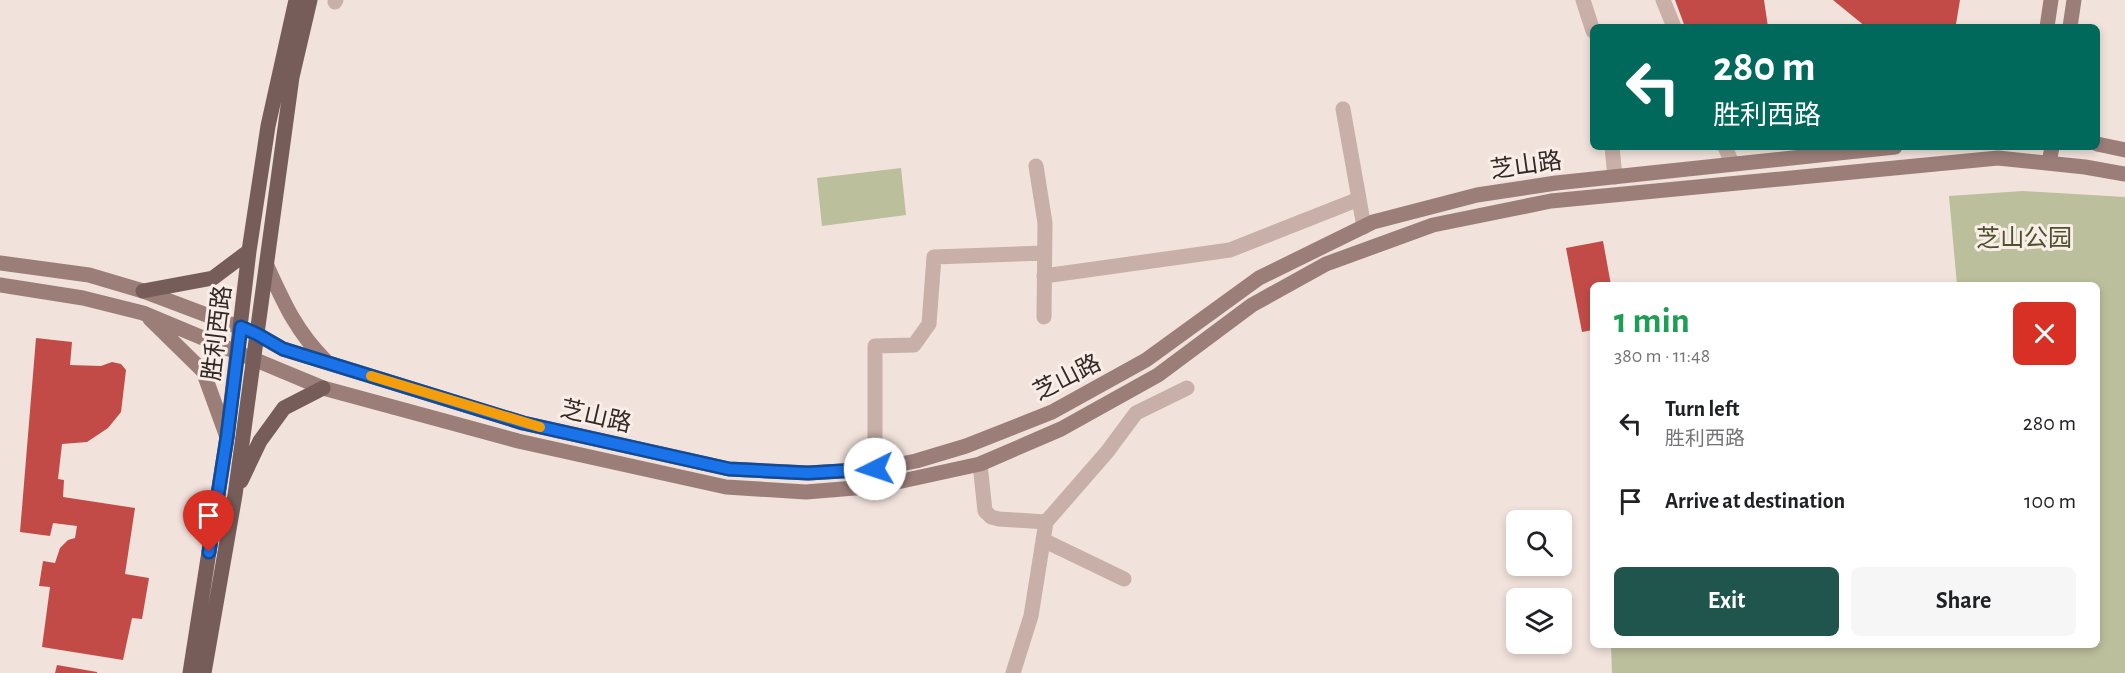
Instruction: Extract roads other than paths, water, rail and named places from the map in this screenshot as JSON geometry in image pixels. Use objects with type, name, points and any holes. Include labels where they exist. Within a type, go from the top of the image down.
[{"type":"main road","name":"胜利西路","points":[[190,673],[227,437],[249,251],[268,126],[296,0]]},
{"type":"main road","points":[[204,673],[235,495],[292,78],[310,0]]},
{"type":"main road","points":[[2047,24],[2051,0]]},
{"type":"main road","points":[[2070,24],[2074,0]]},
{"type":"main road","points":[[2100,145],[2125,150]]},
{"type":"main road","name":"芝山路","points":[[0,263],[89,275],[142,291],[241,327],[283,349],[523,423],[729,469],[808,473],[875,469],[966,446],[1052,412],[1146,360],[1258,278],[1373,222],[1477,195],[1732,163],[1864,150]]},
{"type":"main road","points":[[2049,163],[2051,150]]},
{"type":"main road","points":[[0,285],[83,298],[143,313],[324,388],[518,441],[726,487],[806,492],[879,486],[980,464],[1060,429],[1158,375],[1252,305],[1326,264],[1433,225],[1551,201],[1998,158],[2027,153],[2049,163],[2125,174]]},
{"type":"main road","points":[[142,291],[213,278],[249,251]]},
{"type":"main road","points":[[267,266],[290,318],[327,362]]},
{"type":"main road","points":[[143,313],[203,371],[227,437]]},
{"type":"main road","points":[[235,495],[260,441],[284,408],[324,388]]},
{"type":"street","points":[[1583,0],[1591,24]]},
{"type":"street","points":[[1663,0],[1673,24]]},
{"type":"street","points":[[1343,109],[1364,227]]},
{"type":"street","points":[[1612,150],[1615,177]]},
{"type":"street","points":[[1726,150],[1732,163]]},
{"type":"street","points":[[1036,166],[1045,223],[1044,317]]},
{"type":"street","points":[[1044,276],[1230,250],[1359,199]]},
{"type":"street","points":[[875,469],[875,346],[914,345],[929,324],[934,257],[1044,253]]},
{"type":"street","points":[[1013,673],[1030,616],[1046,522],[1107,452],[1136,413],[1187,388]]},
{"type":"street","points":[[980,464],[985,511],[991,517],[1046,522]]},
{"type":"street","points":[[1043,540],[1124,579]]},
{"type":"park label","name":"芝山公园","points":[[2024,238]]}]
